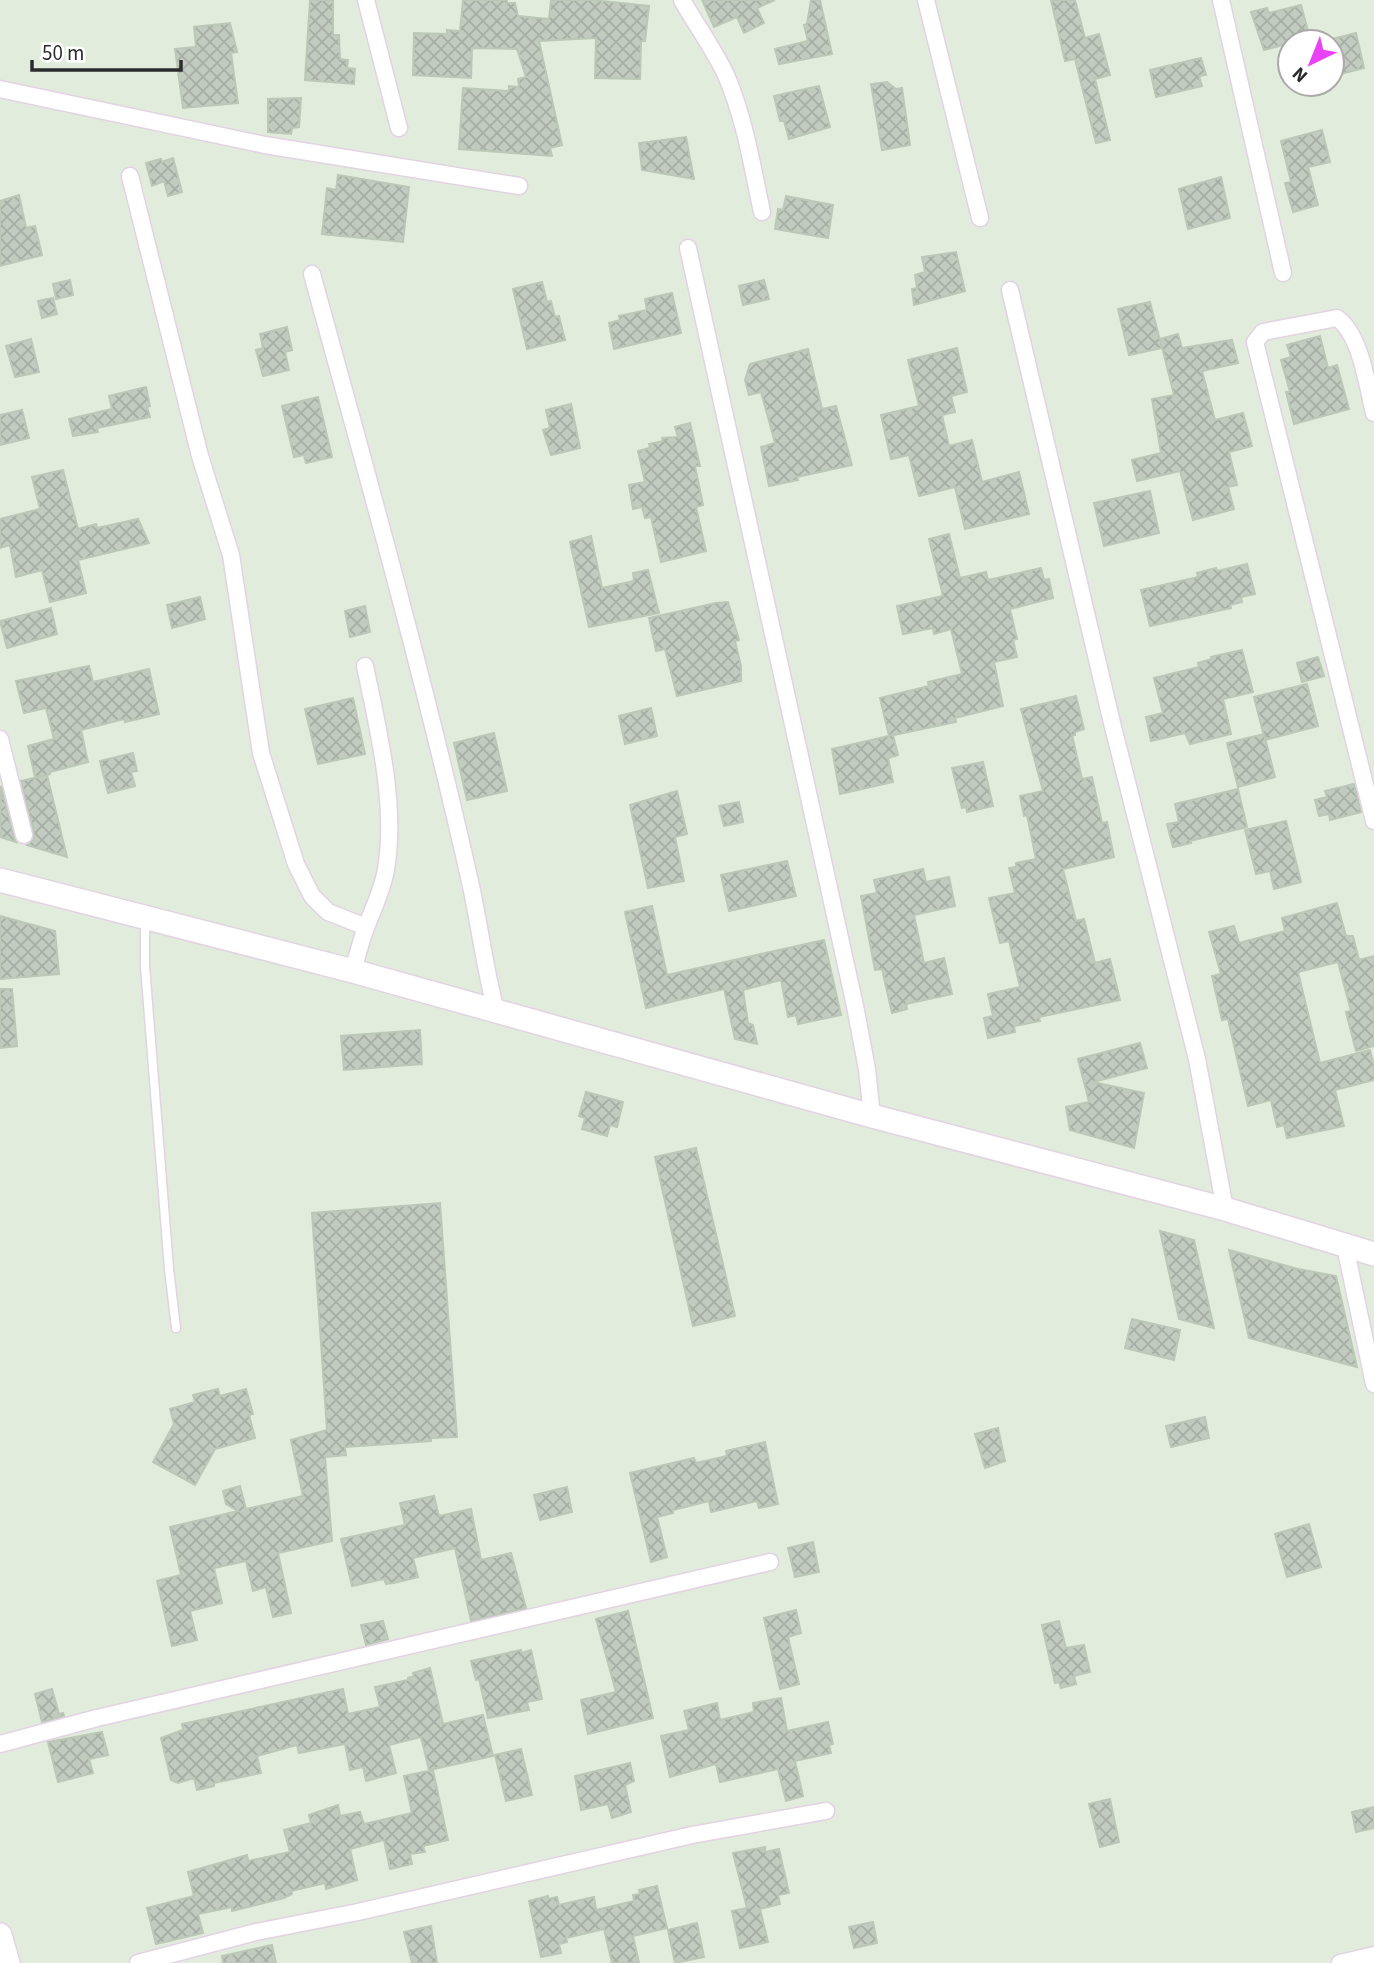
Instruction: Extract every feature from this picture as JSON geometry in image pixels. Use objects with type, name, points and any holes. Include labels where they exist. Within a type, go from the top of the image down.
[{"type":"street","points":[[366,0],[399,128]]},
{"type":"street","points":[[682,0],[715,55],[734,95],[762,212]]},
{"type":"street","points":[[926,0],[980,218]]},
{"type":"street","points":[[1221,0],[1283,273]]},
{"type":"street","points":[[0,89],[265,145],[519,186]]},
{"type":"street","points":[[130,176],[200,456],[230,555],[261,753],[296,864],[312,896],[328,912],[366,927]]},
{"type":"street","points":[[688,248],[855,1006],[873,1116]]},
{"type":"street","points":[[312,274],[429,715],[472,889],[485,970],[496,1012]]},
{"type":"street","points":[[1010,290],[1109,710],[1196,1059],[1224,1209]]},
{"type":"street","points":[[1374,413],[1354,337],[1346,324],[1337,318],[1263,332],[1255,342],[1374,821]]},
{"type":"street","points":[[353,971],[366,927],[381,891],[388,846],[387,797],[379,734],[365,666]]},
{"type":"street","points":[[0,739],[24,835]]},
{"type":"street","points":[[0,880],[353,971],[873,1116],[1224,1209],[1374,1254]]},
{"type":"street","points":[[1345,1246],[1374,1384]]},
{"type":"street","points":[[0,1744],[97,1718],[770,1562]]},
{"type":"street","points":[[138,1963],[256,1932],[372,1909],[692,1835],[826,1811]]},
{"type":"street","points":[[0,1934],[8,1963]]},
{"type":"street","points":[[1339,1963],[1374,1955]]},
{"type":"lane","points":[[145,917],[145,966],[176,1328]]},
{"type":"building","points":[[310,0],[333,0],[333,35],[339,35],[340,59],[348,60],[347,68],[355,69],[354,84],[305,80]]},
{"type":"building","points":[[463,0],[507,0],[507,3],[515,3],[518,16],[549,19],[551,0],[593,0],[649,6],[645,41],[641,41],[640,79],[595,78],[596,38],[539,41],[562,145],[550,148],[552,156],[459,149],[463,88],[509,91],[509,86],[519,87],[518,79],[526,77],[517,49],[472,48],[471,78],[413,75],[414,33],[447,34],[447,30],[460,31]]},
{"type":"building","points":[[702,0],[775,0],[757,8],[764,23],[744,33],[737,17],[714,27]]},
{"type":"building","points":[[811,0],[820,0],[832,54],[779,64],[775,49],[808,41],[804,25],[807,24]]},
{"type":"building","points":[[1051,0],[1075,0],[1085,38],[1099,34],[1110,75],[1095,79],[1110,140],[1096,143],[1075,59],[1065,61]]},
{"type":"building","points":[[1301,5],[1307,28],[1276,28],[1276,47],[1264,50],[1251,12],[1267,8],[1269,13]]},
{"type":"building","points":[[230,23],[237,52],[231,53],[238,103],[183,108],[175,49],[196,47],[194,27]]},
{"type":"building","points":[[1356,33],[1364,68],[1346,72],[1346,36]]},
{"type":"building","points":[[1201,58],[1206,75],[1199,76],[1202,86],[1156,97],[1150,70]]},
{"type":"building","points":[[887,82],[896,89],[902,88],[910,145],[882,150],[871,84]]},
{"type":"building","points":[[819,86],[830,127],[789,139],[784,121],[780,121],[774,96]]},
{"type":"building","points":[[301,98],[299,127],[292,128],[291,134],[268,132],[268,99]]},
{"type":"building","points":[[1322,130],[1330,162],[1308,167],[1318,205],[1293,212],[1285,183],[1291,182],[1281,141]]},
{"type":"building","points":[[686,137],[694,179],[642,170],[639,143]]},
{"type":"building","points":[[173,158],[182,192],[168,196],[164,181],[152,186],[146,163]]},
{"type":"building","points":[[338,175],[409,187],[403,242],[322,234],[327,188],[336,190]]},
{"type":"building","points":[[1221,177],[1230,218],[1188,229],[1179,189]]},
{"type":"building","points":[[19,195],[26,228],[35,226],[42,255],[0,266],[0,201]]},
{"type":"building","points":[[786,196],[833,205],[828,238],[775,229],[778,209],[783,210]]},
{"type":"building","points":[[956,252],[965,291],[914,305],[912,289],[917,288],[915,275],[925,272],[922,257]]},
{"type":"building","points":[[70,280],[73,295],[56,299],[53,284]]},
{"type":"building","points":[[764,280],[769,299],[743,305],[739,286]]},
{"type":"building","points":[[542,282],[547,302],[551,301],[555,317],[559,316],[565,340],[527,349],[513,289]]},
{"type":"building","points":[[672,293],[681,333],[614,349],[609,323],[620,320],[619,316],[647,310],[645,299]]},
{"type":"building","points":[[53,298],[57,314],[42,318],[38,301]]},
{"type":"building","points":[[1150,302],[1162,348],[1129,355],[1118,309]]},
{"type":"building","points":[[287,327],[292,350],[285,352],[289,370],[263,376],[256,350],[263,348],[260,334]]},
{"type":"building","points":[[1178,334],[1182,348],[1232,340],[1238,363],[1202,371],[1215,420],[1243,413],[1252,446],[1229,452],[1237,485],[1228,487],[1234,509],[1193,520],[1180,471],[1137,481],[1132,460],[1161,453],[1152,399],[1174,395],[1160,339]]},
{"type":"building","points":[[1320,336],[1328,368],[1337,365],[1349,409],[1294,424],[1286,392],[1290,392],[1281,360],[1291,357],[1287,345]]},
{"type":"building","points":[[31,339],[39,372],[15,377],[6,346]]},
{"type":"building","points":[[957,348],[967,392],[951,396],[955,412],[942,415],[949,446],[972,440],[982,482],[1019,472],[1029,514],[965,529],[955,487],[919,496],[909,455],[891,459],[881,415],[919,406],[908,360]]},
{"type":"building","points":[[808,349],[822,409],[836,406],[852,465],[769,486],[761,447],[775,443],[761,392],[749,395],[745,380],[750,364]]},
{"type":"building","points":[[146,387],[150,417],[97,428],[98,432],[73,436],[69,419],[112,409],[109,396]]},
{"type":"building","points":[[318,397],[332,457],[306,463],[304,455],[294,457],[282,406]]},
{"type":"building","points":[[571,404],[580,448],[551,455],[543,430],[550,428],[546,410]]},
{"type":"building","points":[[22,410],[29,438],[0,445],[0,415]]},
{"type":"building","points":[[690,423],[700,466],[695,466],[703,505],[696,507],[706,551],[661,562],[651,517],[645,518],[642,507],[633,509],[629,485],[645,482],[638,451],[650,448],[649,444],[663,441],[662,438],[678,437],[675,427]]},
{"type":"building","points":[[63,470],[78,529],[96,524],[97,528],[138,519],[149,543],[78,560],[86,593],[50,602],[42,570],[16,577],[10,545],[0,548],[0,519],[40,509],[32,477]]},
{"type":"building","points":[[1150,491],[1159,533],[1104,546],[1094,503]]},
{"type":"building","points":[[949,534],[960,578],[986,572],[988,580],[1041,568],[1044,580],[1049,579],[1053,598],[1010,609],[1017,639],[1013,640],[1017,657],[994,662],[1003,706],[955,718],[956,722],[889,736],[880,698],[929,686],[928,682],[962,674],[951,629],[934,634],[933,628],[903,634],[897,606],[943,596],[929,539]]},
{"type":"building","points":[[591,536],[602,588],[634,581],[633,573],[648,570],[659,613],[589,627],[570,542]]},
{"type":"building","points":[[1247,564],[1255,594],[1241,597],[1242,602],[1230,605],[1231,608],[1150,626],[1141,590],[1198,577],[1197,573],[1216,568],[1217,571]]},
{"type":"building","points":[[200,597],[205,619],[172,628],[167,605]]},
{"type":"building","points":[[728,602],[739,640],[735,641],[741,666],[741,681],[677,696],[665,649],[656,651],[649,618]]},
{"type":"building","points":[[365,606],[370,632],[350,637],[345,611]]},
{"type":"building","points":[[51,608],[57,634],[7,648],[0,621]]},
{"type":"building","points":[[1242,650],[1253,692],[1223,699],[1231,734],[1190,744],[1185,733],[1151,741],[1146,717],[1163,713],[1154,678],[1199,667],[1198,663],[1212,659],[1211,657]]},
{"type":"building","points":[[1318,657],[1324,676],[1302,682],[1297,663]]},
{"type":"building","points":[[89,666],[93,682],[149,669],[159,714],[125,722],[124,719],[81,730],[88,762],[35,777],[28,746],[54,739],[46,708],[24,713],[16,681]]},
{"type":"building","points":[[1307,684],[1318,726],[1265,740],[1254,697]]},
{"type":"building","points":[[1076,696],[1084,729],[1072,735],[1082,779],[1092,777],[1102,823],[1107,822],[1114,857],[1063,869],[1076,921],[1084,919],[1095,963],[1110,959],[1120,1000],[1039,1017],[1040,1021],[1014,1026],[1015,1032],[988,1038],[984,1018],[993,1016],[988,994],[1020,987],[1009,941],[1000,943],[989,898],[1015,893],[1009,868],[1016,867],[1016,863],[1036,859],[1027,815],[1024,816],[1020,796],[1043,791],[1021,709]]},
{"type":"building","points":[[353,698],[365,754],[318,764],[305,709]]},
{"type":"building","points":[[651,708],[657,736],[625,744],[619,716]]},
{"type":"building","points":[[494,733],[507,791],[467,800],[454,743]]},
{"type":"building","points":[[1264,734],[1275,777],[1238,787],[1227,743]]},
{"type":"building","points":[[893,735],[898,755],[888,758],[893,782],[840,794],[832,749]]},
{"type":"building","points":[[133,753],[137,771],[131,772],[135,786],[108,793],[100,761]]},
{"type":"building","points":[[983,762],[993,806],[967,812],[966,807],[962,808],[952,768]]},
{"type":"building","points":[[47,775],[67,857],[27,845],[34,839],[34,833],[21,781]]},
{"type":"building","points":[[1354,784],[1361,812],[1330,820],[1329,814],[1319,816],[1315,800],[1327,797],[1325,791]]},
{"type":"building","points":[[1,786],[14,838],[16,842],[0,837]]},
{"type":"building","points":[[1238,789],[1247,827],[1173,847],[1167,824],[1179,822],[1175,804]]},
{"type":"building","points":[[677,791],[687,834],[675,837],[684,881],[648,888],[630,805]]},
{"type":"building","points":[[739,802],[743,822],[724,826],[719,806]]},
{"type":"building","points":[[1286,821],[1301,882],[1274,889],[1270,871],[1256,874],[1245,830]]},
{"type":"building","points":[[787,861],[796,896],[729,911],[721,875]]},
{"type":"building","points":[[923,869],[926,882],[949,877],[955,906],[914,915],[924,963],[944,958],[952,994],[906,1004],[907,1009],[892,1013],[882,969],[875,970],[861,896],[877,893],[874,880]]},
{"type":"building","points":[[1337,903],[1346,936],[1353,936],[1359,960],[1374,956],[1374,1046],[1356,1051],[1346,1012],[1351,1011],[1338,962],[1298,972],[1320,1063],[1370,1050],[1374,1080],[1335,1090],[1344,1126],[1287,1138],[1284,1125],[1277,1127],[1271,1100],[1248,1106],[1228,1019],[1222,1020],[1212,976],[1221,974],[1209,932],[1234,926],[1239,943],[1285,931],[1282,918]]},
{"type":"building","points":[[652,906],[667,975],[824,940],[841,1015],[798,1024],[796,1015],[788,1017],[781,980],[743,990],[748,1023],[753,1025],[757,1044],[735,1039],[724,989],[646,1008],[625,912]]},
{"type":"building","points":[[0,916],[55,931],[59,974],[0,979]]},
{"type":"building","points":[[0,989],[12,989],[17,1046],[0,1048]]},
{"type":"building","points":[[420,1030],[422,1064],[344,1070],[341,1036]]},
{"type":"building","points":[[1140,1043],[1147,1068],[1093,1082],[1144,1093],[1134,1148],[1070,1130],[1066,1107],[1089,1102],[1078,1059]]},
{"type":"building","points":[[586,1092],[623,1102],[617,1127],[610,1125],[607,1136],[582,1129],[585,1118],[579,1116]]},
{"type":"building","points":[[696,1148],[735,1316],[693,1326],[655,1157]]},
{"type":"building","points":[[440,1203],[457,1437],[345,1447],[346,1455],[325,1457],[332,1541],[278,1553],[291,1613],[273,1617],[266,1587],[253,1591],[246,1561],[214,1568],[222,1603],[190,1611],[197,1640],[172,1646],[157,1581],[181,1575],[170,1527],[238,1511],[226,1504],[223,1491],[240,1486],[246,1509],[303,1496],[291,1440],[327,1430],[312,1213]]},
{"type":"building","points":[[1160,1231],[1194,1240],[1214,1328],[1179,1319]]},
{"type":"building","points":[[1229,1250],[1298,1269],[1336,1276],[1357,1367],[1249,1338]]},
{"type":"building","points":[[1132,1319],[1180,1330],[1174,1360],[1125,1348]]},
{"type":"building","points":[[218,1389],[220,1396],[246,1389],[253,1414],[249,1415],[255,1438],[215,1449],[195,1485],[153,1462],[174,1424],[170,1409],[195,1402],[193,1395]]},
{"type":"building","points":[[1205,1417],[1209,1438],[1171,1447],[1166,1426]]},
{"type":"building","points":[[998,1428],[1005,1461],[985,1468],[975,1434]]},
{"type":"building","points":[[765,1442],[778,1504],[759,1508],[757,1501],[711,1512],[709,1501],[657,1517],[667,1557],[651,1562],[630,1473],[694,1458],[696,1463],[727,1456],[726,1451]]},
{"type":"building","points":[[567,1487],[572,1512],[540,1520],[534,1495]]},
{"type":"building","points":[[434,1496],[439,1516],[471,1509],[481,1560],[511,1553],[526,1608],[471,1621],[455,1548],[413,1558],[418,1577],[394,1583],[386,1584],[384,1579],[352,1586],[341,1539],[405,1525],[400,1503]]},
{"type":"building","points":[[1309,1524],[1321,1567],[1287,1577],[1275,1534]]},
{"type":"building","points":[[813,1542],[819,1572],[795,1577],[788,1548]]},
{"type":"building","points":[[796,1610],[801,1633],[788,1637],[799,1684],[780,1689],[764,1618]]},
{"type":"building","points":[[628,1611],[653,1718],[588,1734],[581,1700],[616,1692],[596,1619]]},
{"type":"building","points":[[383,1621],[388,1639],[366,1645],[361,1625]]},
{"type":"building","points":[[1059,1621],[1066,1648],[1084,1645],[1090,1672],[1074,1676],[1076,1684],[1061,1688],[1059,1682],[1055,1683],[1042,1625]]},
{"type":"building","points":[[521,1650],[522,1653],[531,1650],[542,1699],[527,1702],[529,1710],[488,1718],[479,1679],[476,1680],[471,1661]]},
{"type":"building","points":[[430,1668],[443,1724],[483,1715],[493,1756],[429,1770],[421,1737],[389,1745],[396,1773],[366,1781],[363,1767],[350,1770],[345,1744],[299,1753],[297,1745],[257,1756],[261,1773],[214,1783],[214,1786],[197,1790],[194,1778],[178,1783],[171,1780],[161,1738],[183,1730],[182,1724],[343,1689],[348,1714],[380,1707],[375,1687],[408,1680],[414,1676],[413,1673]]},
{"type":"building","points":[[52,1689],[59,1714],[63,1713],[64,1716],[42,1722],[35,1694]]},
{"type":"building","points":[[781,1698],[787,1731],[828,1722],[833,1744],[829,1745],[831,1753],[795,1761],[803,1796],[786,1801],[778,1769],[720,1782],[716,1764],[670,1777],[661,1736],[689,1730],[684,1711],[717,1703],[720,1720],[754,1712],[753,1703]]},
{"type":"building","points":[[102,1732],[108,1755],[89,1759],[93,1773],[58,1782],[48,1742]]},
{"type":"building","points":[[521,1749],[532,1795],[506,1801],[495,1755]]},
{"type":"building","points":[[630,1763],[634,1781],[625,1785],[631,1812],[612,1818],[608,1804],[581,1810],[575,1776]]},
{"type":"building","points":[[433,1770],[448,1840],[423,1846],[425,1852],[410,1854],[412,1864],[390,1869],[384,1840],[350,1849],[357,1880],[326,1889],[325,1883],[291,1891],[292,1894],[284,1898],[232,1911],[232,1907],[198,1914],[203,1933],[156,1944],[147,1908],[194,1896],[188,1872],[247,1855],[248,1861],[290,1852],[284,1830],[311,1823],[309,1815],[338,1805],[340,1816],[360,1812],[364,1824],[412,1813],[404,1776]]},
{"type":"building","points":[[1110,1799],[1119,1842],[1100,1847],[1089,1804]]},
{"type":"building","points":[[1374,1807],[1374,1828],[1356,1832],[1352,1812]]},
{"type":"building","points":[[765,1847],[765,1852],[779,1849],[789,1893],[778,1895],[780,1904],[760,1909],[768,1942],[740,1948],[732,1911],[747,1908],[733,1853]]},
{"type":"building","points":[[657,1886],[667,1928],[633,1936],[639,1963],[612,1963],[604,1929],[566,1938],[567,1942],[559,1944],[561,1953],[541,1957],[529,1901],[548,1896],[548,1899],[557,1897],[559,1905],[594,1897],[596,1910],[634,1901],[633,1895],[640,1894],[639,1890]]},
{"type":"building","points":[[873,1922],[877,1943],[854,1948],[849,1927]]},
{"type":"building","points":[[697,1923],[704,1957],[675,1963],[668,1930]]},
{"type":"building","points":[[431,1926],[437,1963],[412,1963],[404,1932]]},
{"type":"building","points":[[272,1945],[276,1963],[223,1963],[222,1956]]}]
